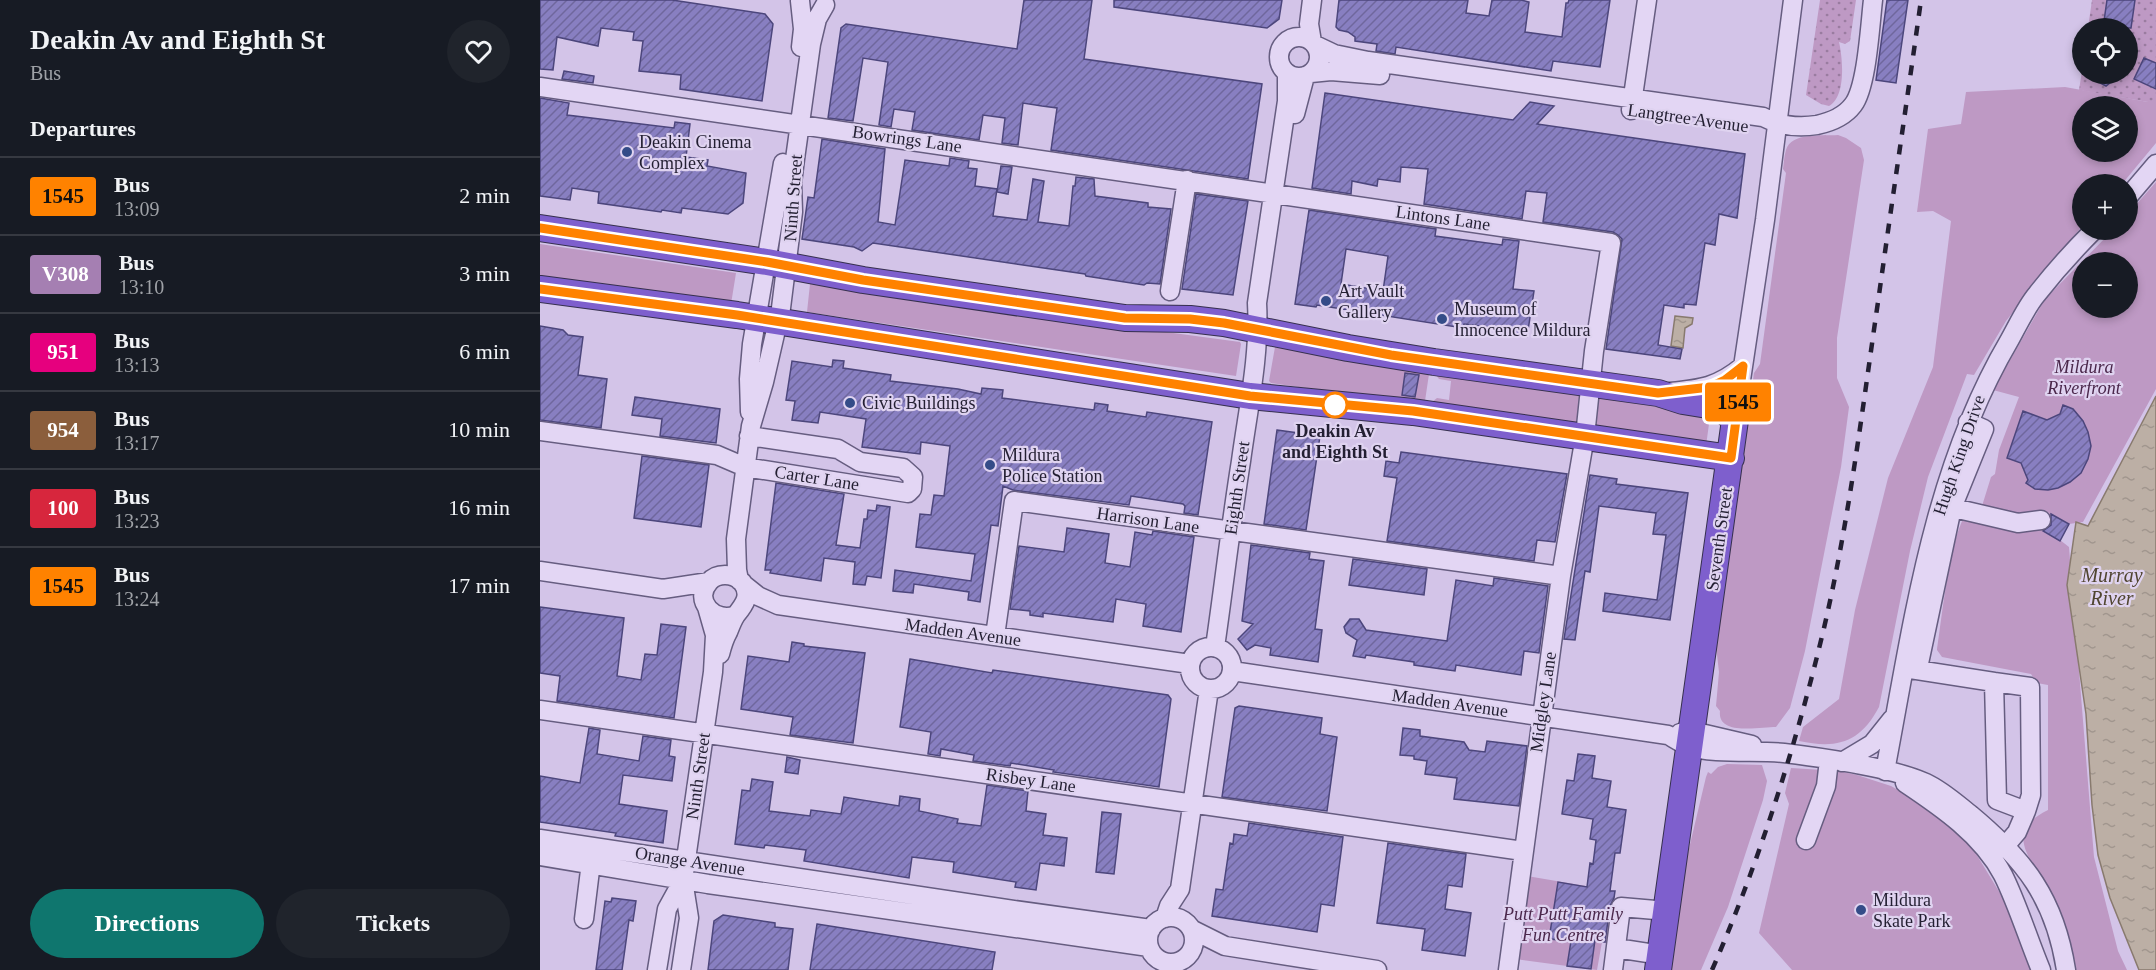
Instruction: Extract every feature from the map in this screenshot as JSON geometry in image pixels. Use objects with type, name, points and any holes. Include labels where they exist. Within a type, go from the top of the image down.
[{"type":"highway","points":[[540,228],[777,263],[863,280],[1125,318],[1190,319],[1258,328],[1348,348],[1658,393],[1720,407],[1736,420]]},
{"type":"highway","points":[[540,289],[768,321],[1250,396],[1413,411],[1731,458]]},
{"type":"highway","name":"Seventh Street","points":[[1659,962],[1667,911],[1683,738],[1736,420]]},
{"type":"street","points":[[1302,0],[1297,23],[1280,53],[1280,64],[1301,74],[1315,68],[1318,57],[1309,24],[1312,0]]},
{"type":"street","points":[[1633,104],[1647,0]]},
{"type":"street","name":"Seventh Street","points":[[1736,420],[1765,220],[1793,0]]},
{"type":"street","name":"Langtree Avenue","points":[[1313,44],[1334,54],[1368,61],[1633,104],[1762,129],[1776,124],[1805,127],[1832,121],[1854,104],[1860,90],[1873,0]]},
{"type":"street","points":[[800,1],[812,7],[828,2]]},
{"type":"street","name":"Ninth Street","points":[[741,582],[737,570],[736,539],[750,431],[764,382],[768,321],[777,263],[793,212],[795,123],[803,29],[800,1]]},
{"type":"street","name":"Ninth Street","points":[[795,123],[817,19],[828,2]]},
{"type":"street","points":[[1289,40],[1301,38],[1313,44]]},
{"type":"street","name":"Langtree Avenue","points":[[1301,74],[1331,71],[1360,72],[1633,104]]},
{"type":"street","name":"Eighth Street","points":[[1215,647],[1250,396],[1258,328],[1257,303],[1279,194],[1288,90],[1301,74]]},
{"type":"street","name":"Bowrings Lane","points":[[540,87],[1279,194]]},
{"type":"street","points":[[2138,185],[2156,164]]},
{"type":"street","points":[[1170,291],[1187,180]]},
{"type":"street","name":"Lintons Lane","points":[[1279,194],[1611,243]]},
{"type":"street","name":"Hugh King Drive","points":[[1885,771],[1896,714],[1911,668],[1924,563],[1946,506],[1968,422],[1990,372],[2036,295],[2085,240]]},
{"type":"street","name":"Midgley Lane","points":[[1508,970],[1541,716],[1561,576],[1585,436],[1593,351],[1611,243]]},
{"type":"street","points":[[1658,393],[1710,387],[1725,380],[1743,366]]},
{"type":"street","name":"Carter Lane","points":[[540,431],[717,455],[745,467],[908,493],[913,484],[913,477],[903,468],[860,462],[838,449],[750,431]]},
{"type":"street","name":"Harrison Lane","points":[[995,636],[1014,501],[1561,576]]},
{"type":"street","points":[[1946,506],[2018,522],[2041,520]]},
{"type":"street","name":"Ninth Street","points":[[710,581],[736,539]]},
{"type":"street","points":[[540,571],[663,589],[688,597],[706,606],[711,613],[722,618],[757,607],[778,605]]},
{"type":"street","points":[[663,589],[730,575],[741,582],[747,597],[745,606],[737,614]]},
{"type":"street","points":[[706,606],[704,591],[710,581]]},
{"type":"street","name":"Madden Avenue","points":[[741,582],[759,596],[778,605],[1190,664]]},
{"type":"street","name":"Ninth Street","points":[[681,970],[688,918],[683,880],[713,672],[715,635],[706,606]]},
{"type":"street","name":"Ninth Street","points":[[713,672],[727,633],[737,614]]},
{"type":"street","points":[[1208,646],[1215,647],[1230,658],[1232,671],[1227,682],[1216,689],[1209,689],[1202,687],[1192,678],[1190,664],[1196,652],[1208,646]]},
{"type":"street","points":[[1911,668],[2030,687],[2031,795],[2017,832],[1995,843]]},
{"type":"street","name":"Madden Avenue","points":[[1232,671],[1683,738]]},
{"type":"street","points":[[1994,682],[1998,800],[2026,812]]},
{"type":"street","points":[[1156,945],[1169,906],[1180,889],[1209,689]]},
{"type":"street","name":"Risbey Lane","points":[[540,710],[1523,851]]},
{"type":"street","name":"Hugh King Drive","points":[[1836,761],[1872,744],[1881,736],[1896,714]]},
{"type":"street","points":[[1683,738],[1724,751],[1783,753],[1885,771],[1995,843],[2032,879],[2051,912],[2061,943],[2066,970]]},
{"type":"street","points":[[1806,840],[1836,761]]},
{"type":"street","name":"Orange Avenue","points":[[540,839],[591,856],[683,880],[838,893]]},
{"type":"street","points":[[1995,843],[2002,874],[2041,970]]},
{"type":"street","name":"Orange Avenue","points":[[540,856],[686,861],[838,893],[1101,931],[1156,945]]},
{"type":"street","points":[[584,919],[591,856]]},
{"type":"street","name":"Ninth Street","points":[[657,970],[667,909],[683,880]]},
{"type":"street","points":[[1180,889],[1186,907],[1187,925],[1194,942],[1181,962]]},
{"type":"street","points":[[1613,970],[1621,907],[1667,911]]},
{"type":"street","points":[[1156,945],[1178,919],[1225,946],[1377,970]]},
{"type":"street","points":[[1156,945],[1171,963],[1181,962],[1225,946]]},
{"type":"street","points":[[1616,948],[1659,962]]},
{"type":"green space","points":[[1820,0],[1856,0],[1850,41],[1845,44],[1839,42],[1842,58],[1841,86],[1838,95],[1829,106],[1806,95]]},
{"type":"green space","points":[[2092,0],[2156,0],[2156,102],[2138,100],[2138,96],[2114,96],[2079,90],[2080,84],[2138,84],[2138,18],[2089,18]]},
{"type":"green space","points":[[2065,87],[2115,96],[2072,96],[2072,162],[2138,162],[2138,100],[2156,102],[2156,143],[2130,174],[2072,174],[2072,238],[2006,321],[1974,375],[1967,374],[1928,477],[1910,551],[1879,707],[1864,729],[1846,740],[1825,744],[1799,741],[1803,727],[1839,699],[1855,610],[1888,478],[1933,367],[1951,221],[1933,211],[1917,212],[1928,129],[1961,124],[1966,92]]},
{"type":"green space","points":[[1816,135],[1838,135],[1861,148],[1864,160],[1837,338],[1837,378],[1849,407],[1841,467],[1805,651],[1790,708],[1776,727],[1750,729],[1732,727],[1721,719],[1720,711],[1716,706],[1719,672],[1716,646],[1754,373],[1760,364],[1786,173],[1783,169],[1785,155],[1789,144],[1794,140]]},
{"type":"green space","name":"Mildura Riverfront","points":[[2156,182],[2156,389],[2083,522],[2069,524],[2060,540],[2069,547],[2094,857],[2118,951],[2127,970],[2073,970],[2059,910],[2027,853],[2024,842],[2025,831],[2033,820],[2048,810],[2048,685],[2037,683],[2031,674],[1942,657],[1937,650],[1948,576],[1957,535],[1969,511],[1982,506],[1991,477],[1995,474],[1999,450],[2019,397],[1993,390],[2045,299],[2072,272],[2072,318],[2138,318],[2138,252],[2091,252],[2103,240],[2138,240],[2138,202]]},
{"type":"green space","points":[[540,244],[736,273],[731,304],[540,276]]},
{"type":"green space","points":[[810,284],[1240,342],[1236,376],[807,312]]},
{"type":"green space","points":[[1275,347],[1580,390],[1582,391],[1580,425],[1526,420],[1269,381]],"holes":[[[1429,374],[1436,375],[1439,379],[1451,381],[1449,400],[1437,398],[1432,402],[1425,401]]]},
{"type":"green space","points":[[1596,396],[1711,409],[1706,446],[1595,429]]},
{"type":"green space","points":[[1727,764],[1762,765],[1767,781],[1763,800],[1728,907],[1701,970],[1671,970],[1687,857],[1706,777],[1708,772],[1711,774],[1718,767]]},
{"type":"green space","points":[[1791,768],[1839,771],[1891,786],[1921,803],[1957,832],[1975,852],[2006,903],[2031,970],[1792,970],[1759,933],[1789,804],[1785,793]]},
{"type":"green space","name":"Putt Putt Family Fun Centre","points":[[1527,876],[1615,891],[1609,943],[1602,942],[1597,970],[1515,959]]},
{"type":"water","points":[[1675,316],[1693,318],[1692,324],[1685,328],[1683,348],[1671,346]]},
{"type":"water","name":"Murray River","points":[[2156,396],[2156,970],[2139,970],[2110,898],[2098,855],[2086,714],[2067,585],[2076,522],[2088,526]]},
{"type":"building","points":[[540,0],[672,0],[765,14],[773,24],[762,101],[680,89],[681,75],[639,71],[643,41],[633,40],[634,32],[601,28],[598,46],[557,37],[553,70],[540,69]]},
{"type":"building","points":[[1024,0],[1092,0],[1084,59],[1262,84],[1248,179],[1051,150],[1057,108],[1023,103],[1018,145],[1002,143],[1005,118],[983,115],[979,140],[912,130],[915,112],[894,109],[891,127],[879,125],[888,62],[863,58],[853,121],[828,118],[841,28],[846,24],[1017,49]]},
{"type":"building","points":[[1114,0],[1282,0],[1279,19],[1267,28],[1114,7]]},
{"type":"building","points":[[1339,0],[1468,0],[1466,13],[1489,16],[1492,0],[1521,0],[1529,2],[1525,32],[1562,37],[1566,3],[1569,0],[1610,0],[1600,67],[1553,61],[1551,71],[1396,47],[1395,54],[1376,51],[1377,44],[1355,41],[1355,37],[1336,27]]},
{"type":"building","points":[[1887,0],[1908,0],[1896,83],[1876,80]]},
{"type":"building","points":[[2107,0],[2135,0],[2132,18],[2104,18]]},
{"type":"building","points":[[2144,58],[2156,63],[2156,89],[2138,81],[2138,71]]},
{"type":"building","points":[[564,71],[594,76],[593,83],[562,79]]},
{"type":"building","points":[[1325,93],[1513,120],[1530,102],[1554,106],[1537,124],[1745,154],[1737,218],[1719,214],[1715,245],[1705,243],[1696,305],[1684,304],[1684,308],[1664,305],[1658,345],[1682,349],[1680,359],[1606,349],[1622,239],[1613,232],[1543,222],[1547,193],[1526,191],[1522,219],[1424,204],[1428,169],[1401,167],[1400,182],[1378,179],[1377,186],[1352,181],[1351,194],[1312,188]]},
{"type":"building","points":[[540,98],[569,103],[567,115],[674,128],[675,122],[690,124],[686,157],[708,160],[707,166],[746,173],[743,203],[728,214],[682,208],[681,213],[598,203],[599,192],[572,188],[570,200],[540,196]]},
{"type":"building","points":[[822,139],[885,149],[878,222],[895,225],[905,160],[949,166],[950,158],[969,161],[968,168],[977,169],[975,186],[997,189],[993,216],[1027,220],[1033,179],[1044,181],[1038,222],[1069,226],[1076,177],[1094,179],[1095,196],[1148,203],[1148,207],[1171,209],[1160,284],[1147,283],[1144,285],[1085,274],[873,243],[862,251],[854,247],[802,239],[808,197],[814,198]]},
{"type":"building","points":[[1001,166],[1012,167],[1008,194],[997,192]]},
{"type":"building","points":[[1196,194],[1248,201],[1233,295],[1182,289]]},
{"type":"building","points":[[1309,210],[1436,229],[1435,236],[1502,245],[1503,239],[1519,241],[1513,289],[1534,291],[1527,337],[1506,334],[1507,330],[1489,327],[1464,324],[1463,328],[1317,305],[1316,307],[1295,304]],"holes":[[[1346,249],[1388,256],[1383,291],[1341,284]]]},
{"type":"building","points":[[540,326],[563,330],[568,335],[583,337],[578,375],[607,379],[601,428],[540,420]]},
{"type":"building","points":[[833,360],[844,361],[843,368],[891,375],[890,381],[981,394],[982,388],[1003,390],[1002,398],[1094,410],[1095,403],[1108,405],[1107,411],[1146,417],[1147,412],[1212,422],[1198,515],[1184,513],[1183,504],[1131,496],[1129,505],[1013,490],[1003,486],[998,526],[991,525],[980,602],[968,600],[969,592],[914,584],[913,593],[893,591],[895,570],[971,581],[975,554],[916,547],[920,514],[931,515],[934,495],[944,496],[950,446],[921,442],[920,454],[862,447],[866,419],[820,412],[818,423],[792,420],[795,401],[786,400],[792,361],[832,367]]},
{"type":"building","points":[[1405,373],[1419,375],[1415,397],[1402,395]]},
{"type":"building","points":[[635,397],[720,409],[716,443],[660,436],[662,419],[632,415]]},
{"type":"building","points":[[2063,405],[2073,409],[2083,421],[2091,446],[2088,459],[2081,473],[2070,482],[2048,490],[2035,489],[2026,483],[2028,480],[2021,463],[2007,458],[2023,411],[2047,420],[2060,414]]},
{"type":"building","points":[[1277,430],[1320,436],[1306,530],[1264,524]]},
{"type":"building","points":[[1401,452],[1567,474],[1555,542],[1537,540],[1534,561],[1387,541],[1397,478],[1384,476],[1386,461],[1399,463]]},
{"type":"building","points":[[642,456],[709,465],[701,527],[634,518]]},
{"type":"building","points":[[1590,475],[1617,479],[1616,484],[1688,493],[1670,620],[1603,611],[1605,593],[1657,600],[1666,535],[1653,534],[1656,513],[1599,506],[1590,572],[1585,571],[1575,640],[1564,639]]},
{"type":"building","points":[[776,483],[844,494],[836,545],[860,548],[864,519],[867,519],[868,510],[876,511],[877,505],[890,507],[881,578],[867,576],[865,585],[853,584],[855,562],[824,558],[821,581],[770,573],[771,570],[765,570]]},
{"type":"building","points":[[2051,514],[2069,524],[2060,541],[2043,531],[2051,525]]},
{"type":"building","points":[[1067,528],[1109,534],[1105,563],[1130,567],[1135,532],[1152,535],[1153,531],[1194,537],[1181,632],[1143,626],[1146,604],[1116,599],[1113,622],[1043,613],[1043,617],[1030,615],[1030,611],[1010,609],[1019,546],[1064,552]]},
{"type":"building","points":[[1251,545],[1310,553],[1309,559],[1324,561],[1315,629],[1322,630],[1318,662],[1270,655],[1271,648],[1255,645],[1247,650],[1238,639],[1253,624],[1242,621]]},
{"type":"building","points":[[1353,559],[1427,569],[1424,595],[1349,585]]},
{"type":"building","points":[[1494,578],[1548,586],[1539,653],[1524,651],[1521,675],[1456,665],[1455,671],[1414,665],[1414,662],[1366,655],[1365,658],[1353,656],[1357,640],[1346,633],[1344,627],[1350,619],[1359,619],[1366,630],[1447,641],[1456,580],[1493,586]]},
{"type":"building","points":[[540,607],[624,618],[617,676],[641,680],[645,654],[657,655],[661,624],[686,627],[674,718],[557,701],[560,676],[540,673]]},
{"type":"building","points":[[792,642],[804,644],[804,646],[865,653],[853,743],[790,735],[793,717],[741,709],[748,656],[789,662]]},
{"type":"building","points":[[910,659],[992,673],[993,670],[1168,695],[1171,699],[1159,787],[1053,772],[1054,770],[1011,763],[1010,766],[973,761],[974,755],[941,749],[940,756],[928,754],[931,732],[900,727]]},
{"type":"building","points":[[1239,706],[1322,718],[1320,734],[1337,737],[1327,811],[1222,797],[1235,708]]},
{"type":"building","points":[[589,728],[600,730],[597,754],[639,761],[643,736],[671,740],[669,756],[675,757],[672,781],[623,775],[619,804],[667,811],[663,843],[615,836],[616,833],[540,822],[540,776],[580,783]]},
{"type":"building","points":[[1403,728],[1420,730],[1420,736],[1464,742],[1469,750],[1485,752],[1487,741],[1527,746],[1519,806],[1454,799],[1457,778],[1425,774],[1427,761],[1414,759],[1414,756],[1400,755]]},
{"type":"building","points":[[1578,754],[1595,756],[1592,778],[1611,781],[1607,807],[1626,810],[1620,853],[1615,853],[1610,891],[1615,891],[1610,906],[1605,942],[1595,940],[1591,969],[1567,966],[1571,941],[1549,939],[1558,882],[1587,887],[1590,863],[1593,864],[1596,840],[1590,839],[1593,819],[1562,814],[1567,780],[1574,781]]},
{"type":"building","points":[[787,757],[800,760],[798,774],[785,772]]},
{"type":"building","points":[[752,779],[773,782],[769,811],[810,816],[811,810],[841,814],[844,797],[899,806],[900,796],[920,799],[919,811],[958,819],[957,823],[981,826],[987,785],[1028,791],[1026,811],[1046,814],[1043,835],[1067,838],[1064,866],[1040,863],[1036,890],[1015,887],[1016,882],[953,872],[954,862],[912,857],[909,878],[804,861],[806,850],[735,844],[742,790],[750,791]]},
{"type":"building","points":[[1102,812],[1121,814],[1114,874],[1096,872]]},
{"type":"building","points":[[1249,823],[1343,837],[1334,906],[1321,904],[1317,932],[1212,916],[1216,889],[1223,890],[1230,843],[1233,844],[1234,834],[1247,836]]},
{"type":"building","points":[[1388,843],[1466,854],[1462,887],[1448,885],[1445,909],[1471,913],[1465,956],[1422,950],[1425,929],[1377,923]]},
{"type":"building","points":[[612,898],[636,901],[633,921],[629,920],[622,970],[596,970],[605,901],[611,902]]},
{"type":"building","points":[[723,915],[775,923],[775,927],[793,929],[788,970],[708,970],[714,921]]},
{"type":"building","points":[[817,924],[995,952],[992,970],[810,970]]},
{"type":"railway","points":[[1712,970],[1746,887],[1776,802],[1813,672],[1833,588],[1854,466],[1921,0]]},
{"type":"bus line","name":"1545","points":[[540,228],[767,262],[863,280],[1125,318],[1190,319],[1258,328],[1348,348],[1434,362],[1658,393],[1710,387],[1725,380],[1743,366],[1731,458],[1413,411],[1250,396],[737,315],[540,289]]},
{"type":"place","name":"Deakin Cinema Complex","points":[[627,152]]},
{"type":"place","name":"Art Vault Gallery","points":[[1326,301]]},
{"type":"place","name":"Museum of Innocence Mildura","points":[[1442,319]]},
{"type":"place","name":"Civic Buildings","points":[[850,403]]},
{"type":"place","name":"Deakin Av and Eighth St","points":[[1335,405]]},
{"type":"place","name":"Mildura Police Station","points":[[990,465]]},
{"type":"place","name":"Mildura Skate Park","points":[[1861,910]]}]
